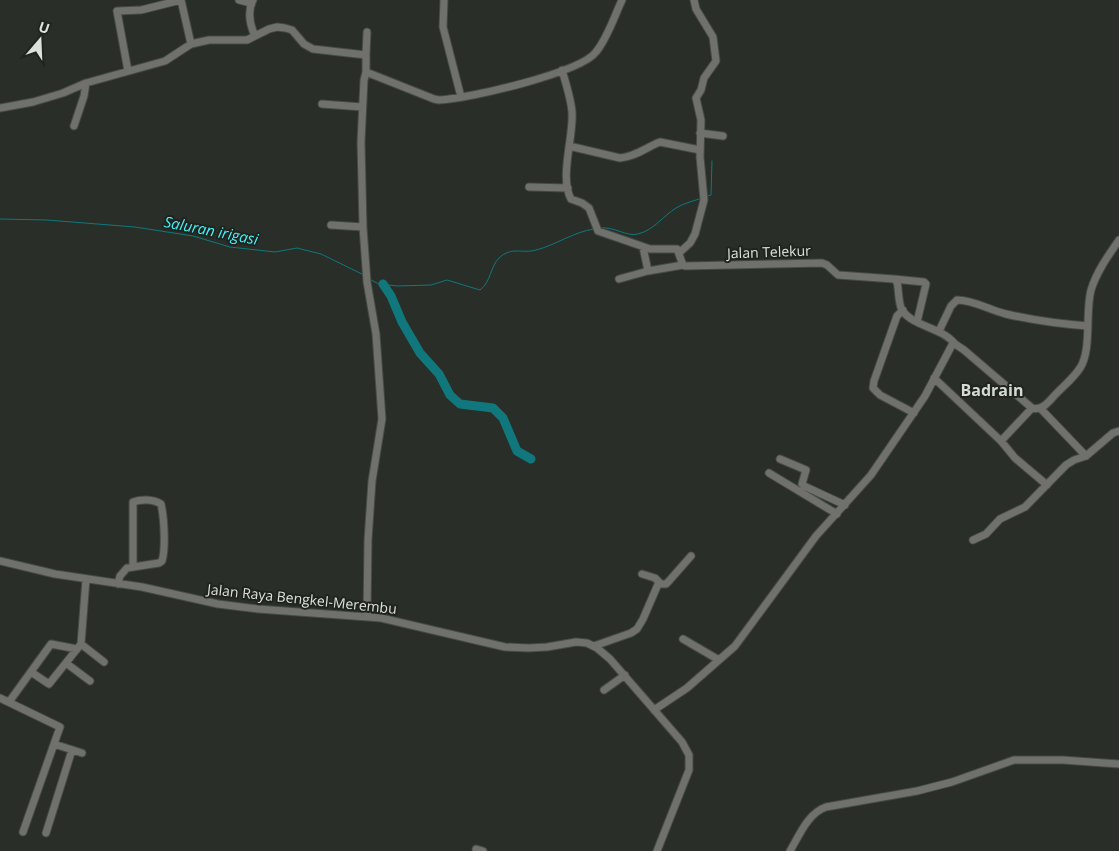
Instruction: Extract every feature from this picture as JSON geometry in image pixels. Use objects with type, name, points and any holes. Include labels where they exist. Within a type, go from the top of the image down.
[{"type":"street","points":[[128,71],[117,11],[141,10],[181,0],[191,44]]},
{"type":"street","points":[[239,0],[252,2],[249,22],[255,36]]},
{"type":"street","points":[[444,0],[443,27],[461,96]]},
{"type":"street","points":[[366,72],[434,99],[444,100],[532,82],[588,59],[596,52],[622,0]]},
{"type":"street","points":[[562,70],[573,115],[569,146],[568,188],[571,199],[589,208],[597,228],[643,247],[656,250],[677,250],[690,242],[696,234],[704,200],[700,150],[701,120],[696,98],[701,90],[704,78],[716,58],[713,36],[696,9],[694,0]]},
{"type":"street","points":[[0,108],[33,102],[63,93],[86,83],[165,61],[191,44],[209,40],[247,40],[273,28],[292,30],[304,44],[313,50],[366,55]]},
{"type":"street","points":[[367,616],[368,540],[372,481],[382,419],[376,334],[366,274],[363,227],[361,142],[368,32]]},
{"type":"street","points":[[74,126],[84,96],[86,83]]},
{"type":"street","points":[[322,104],[362,107]]},
{"type":"street","points":[[700,134],[723,136]]},
{"type":"street","points":[[569,146],[620,158],[645,150],[660,142],[700,150]]},
{"type":"street","points":[[529,187],[568,188]]},
{"type":"street","points":[[331,226],[363,227]]},
{"type":"street","points":[[894,279],[897,282],[903,310],[917,322],[949,336],[955,344],[1036,410],[1071,379],[1081,367],[1085,355],[1089,300],[1096,276],[1119,240]]},
{"type":"street","points":[[643,247],[648,271]]},
{"type":"street","points":[[677,250],[683,265]]},
{"type":"street","name":"Jalan Telekur","points":[[619,279],[648,271],[683,265],[816,263],[827,266],[838,275],[924,282],[926,284],[917,322]]},
{"type":"street","points":[[939,331],[955,300],[1021,317],[1088,326]]},
{"type":"street","points":[[903,310],[896,316],[873,386],[877,393],[914,413]]},
{"type":"street","points":[[654,710],[687,688],[734,646],[816,536],[871,475],[925,396],[949,349],[955,344]]},
{"type":"street","points":[[934,378],[1001,441],[1015,458],[1047,485]]},
{"type":"street","points":[[1001,441],[1032,408]]},
{"type":"street","points":[[1040,408],[1086,456]]},
{"type":"street","points":[[973,540],[986,534],[1000,519],[1025,507],[1069,462],[1086,456],[1113,433],[1118,431]]},
{"type":"street","points":[[780,460],[806,470],[803,485],[845,505]]},
{"type":"street","points":[[769,473],[837,514]]},
{"type":"street","points":[[118,584],[124,570],[133,566],[159,563],[164,558],[162,509],[161,504],[156,501],[142,500],[132,502],[133,566]]},
{"type":"street","points":[[659,584],[666,584],[670,581],[691,556]]},
{"type":"street","name":"Jalan Raya Bengkel-Merembu","points":[[0,560],[55,574],[142,587],[218,604],[310,614],[381,618],[505,647],[547,647],[576,642],[594,646]]},
{"type":"street","points":[[642,574],[657,579],[659,584]]},
{"type":"street","points":[[31,672],[49,684],[79,646],[86,579]]},
{"type":"street","points":[[657,851],[685,783],[690,764],[688,751],[624,675],[594,646],[634,631],[643,619],[659,584]]},
{"type":"street","points":[[682,638],[719,660]]},
{"type":"street","points":[[8,702],[51,644],[79,646],[104,662]]},
{"type":"street","points":[[66,663],[90,681]]},
{"type":"street","points":[[604,690],[624,675]]},
{"type":"street","points":[[0,698],[60,727],[23,832]]},
{"type":"street","points":[[54,744],[82,753]]},
{"type":"street","points":[[46,834],[72,750]]},
{"type":"street","points":[[790,851],[815,812],[826,807],[917,791],[952,782],[1014,760],[1080,761],[1119,764]]},
{"type":"waterway","name":"Saluran irigasi","points":[[707,196],[711,195],[712,161]]},
{"type":"waterway","name":"Saluran irigasi","points":[[600,228],[633,235],[638,234],[658,223],[679,206],[702,198]]},
{"type":"waterway","name":"Saluran irigasi","points":[[0,219],[47,220],[135,227],[193,236],[230,247],[275,252],[297,248],[321,254],[364,275]]},
{"type":"waterway","name":"Saluran irigasi","points":[[369,279],[379,284],[397,286],[431,285],[447,280],[480,290],[484,287],[496,262],[504,254],[513,251],[536,250],[594,229]]},
{"type":"waterway","points":[[383,284],[420,353],[439,374],[450,395],[460,404],[493,408],[503,418],[517,451],[531,459]]},
{"type":"district","name":"Badrain","points":[[992,390]]}]
